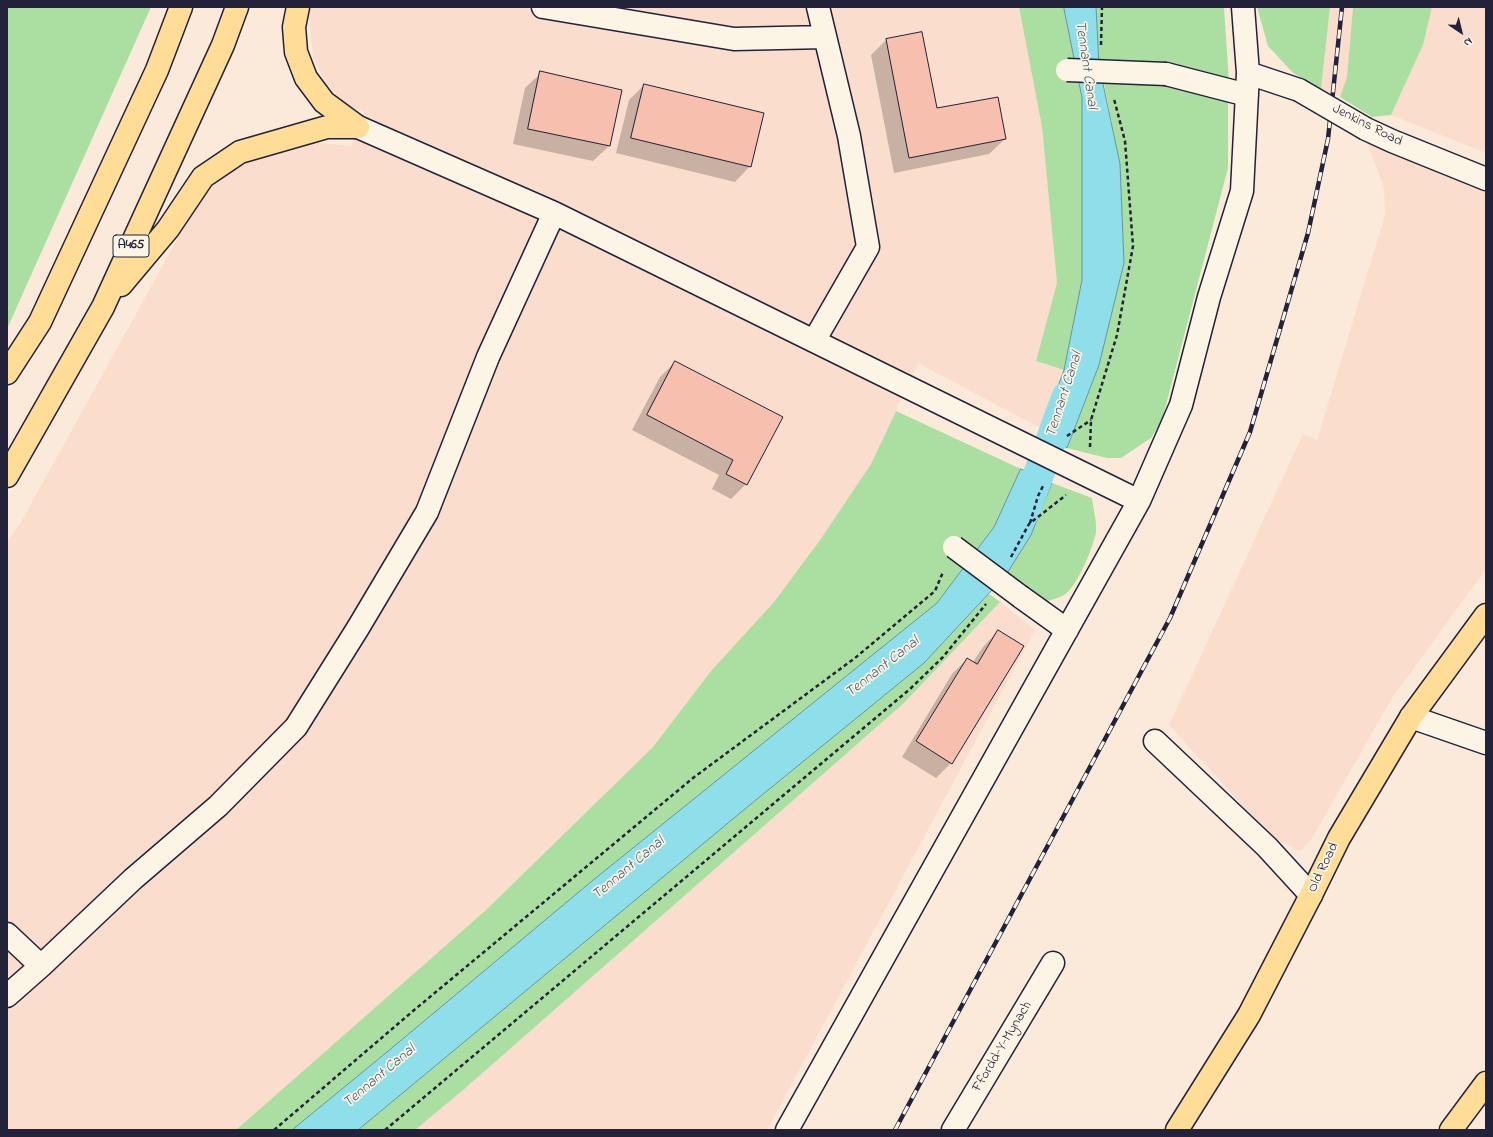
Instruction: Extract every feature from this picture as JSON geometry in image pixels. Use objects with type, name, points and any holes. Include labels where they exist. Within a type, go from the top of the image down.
[{"type":"main road","points":[[7,373],[40,322],[157,70],[181,7]]},
{"type":"main road","name":"A465","points":[[7,476],[102,307],[223,45],[238,7]]},
{"type":"main road","points":[[298,7],[294,27],[296,52],[306,78],[324,102],[358,127]]},
{"type":"main road","name":"A465","points":[[102,307],[168,229],[202,177],[240,152],[327,127],[358,127]]},
{"type":"main road","name":"Old Road","points":[[1177,1130],[1249,1015],[1339,838],[1411,717],[1486,615]]},
{"type":"main road","points":[[1451,1130],[1486,1083]]},
{"type":"street","points":[[543,7],[734,39],[825,37]]},
{"type":"street","points":[[814,341],[868,247],[849,136],[818,7]]},
{"type":"street","points":[[786,1130],[1139,501],[1181,405],[1209,297],[1242,191],[1248,73],[1243,7]]},
{"type":"street","points":[[1066,70],[1166,74],[1247,95]]},
{"type":"street","name":"Jenkins Road","points":[[1248,73],[1299,90],[1392,141],[1486,179]]},
{"type":"street","points":[[358,127],[554,213],[1139,501]]},
{"type":"street","points":[[7,996],[134,879],[218,806],[296,727],[358,628],[427,512],[488,357],[554,213]]},
{"type":"street","points":[[954,547],[1067,630]]},
{"type":"street","points":[[1411,717],[1486,743]]},
{"type":"street","points":[[1155,740],[1267,847],[1311,895]]},
{"type":"street","points":[[7,934],[41,966]]},
{"type":"street","name":"Ffordd-Y-Mynach","points":[[953,1130],[1053,963]]},
{"type":"path","points":[[1100,48],[1102,7]]},
{"type":"path","points":[[1089,476],[1091,420],[1117,335],[1133,246],[1125,141],[1113,95]]},
{"type":"path","points":[[274,1130],[413,1011],[692,778],[855,658],[935,591],[954,547]]},
{"type":"path","points":[[386,1130],[910,689]]},
{"type":"shaded area","points":[[311,7],[1019,7],[1042,127],[1057,283],[1036,361],[1064,370],[1042,429],[918,363],[871,464],[820,540],[774,602],[711,671],[653,747],[486,910],[236,1130],[7,1130],[7,542],[21,522],[194,209],[222,177],[264,153],[311,142],[351,146],[364,112],[344,102],[326,83],[313,57],[309,15]]},
{"type":"shaded area","points":[[1330,7],[1353,7],[1347,77],[1340,97],[1321,89]]},
{"type":"shaded area","points":[[1432,7],[1486,7],[1486,153],[1391,115],[1423,45]]},
{"type":"shaded area","points":[[1367,142],[1486,193],[1486,569],[1392,698],[1311,840],[1300,851],[1268,835],[1169,725],[1303,434],[1317,440],[1385,215],[1384,188]]},
{"type":"shaded area","points":[[1000,602],[1035,630],[767,1130],[415,1130],[462,1091],[904,703]]},
{"type":"green space","points":[[7,7],[151,7],[7,329]]},
{"type":"green space","points":[[1019,7],[1064,7],[1082,98],[1082,280],[1064,370],[1036,361],[1057,283],[1042,127]]},
{"type":"green space","points":[[1096,7],[1224,7],[1229,82],[1099,65]]},
{"type":"green space","points":[[1257,7],[1330,7],[1321,89],[1293,73],[1268,46]]},
{"type":"green space","points":[[1353,7],[1432,7],[1423,45],[1391,115],[1372,117],[1340,97],[1347,77]]},
{"type":"green space","points":[[1103,78],[1148,80],[1228,94],[1228,168],[1162,420],[1151,438],[1121,458],[1107,458],[1067,448],[1099,365],[1124,263],[1120,164]]},
{"type":"green space","points":[[896,411],[1021,469],[994,527],[937,603],[592,881],[292,1130],[236,1130],[486,910],[653,747],[711,671],[774,602],[820,540],[871,464]]},
{"type":"green space","points":[[1052,483],[1092,498],[1096,532],[1092,547],[1084,566],[1069,591],[1057,598],[1037,602],[1006,575],[1031,535]]},
{"type":"green space","points":[[989,594],[1000,602],[904,703],[462,1091],[415,1130],[358,1130],[751,804],[924,663]]},
{"type":"water","points":[[1064,7],[1096,7],[1099,65],[1120,164],[1124,263],[1099,365],[1067,448],[1042,429],[1064,370],[1082,280],[1082,98]]},
{"type":"water","points":[[1021,469],[1052,483],[1031,535],[1006,575],[924,663],[751,804],[358,1130],[292,1130],[592,881],[937,603],[994,527]]},
{"type":"building","points":[[922,32],[937,108],[998,97],[1006,139],[909,158],[886,39]]},
{"type":"building","points":[[540,71],[622,90],[610,146],[528,129]]},
{"type":"building","points":[[644,84],[764,113],[751,167],[631,138]]},
{"type":"building","points":[[675,361],[783,417],[747,485],[726,474],[733,460],[647,415]]},
{"type":"building","points":[[998,630],[1024,646],[952,764],[916,741],[967,658],[977,664]]},
{"type":"waterway","name":"Tennant Canal","points":[[1022,515],[1025,511],[1067,397]]},
{"type":"railway","points":[[895,1130],[1170,618],[1250,432],[1308,233],[1328,139],[1342,7]]}]
